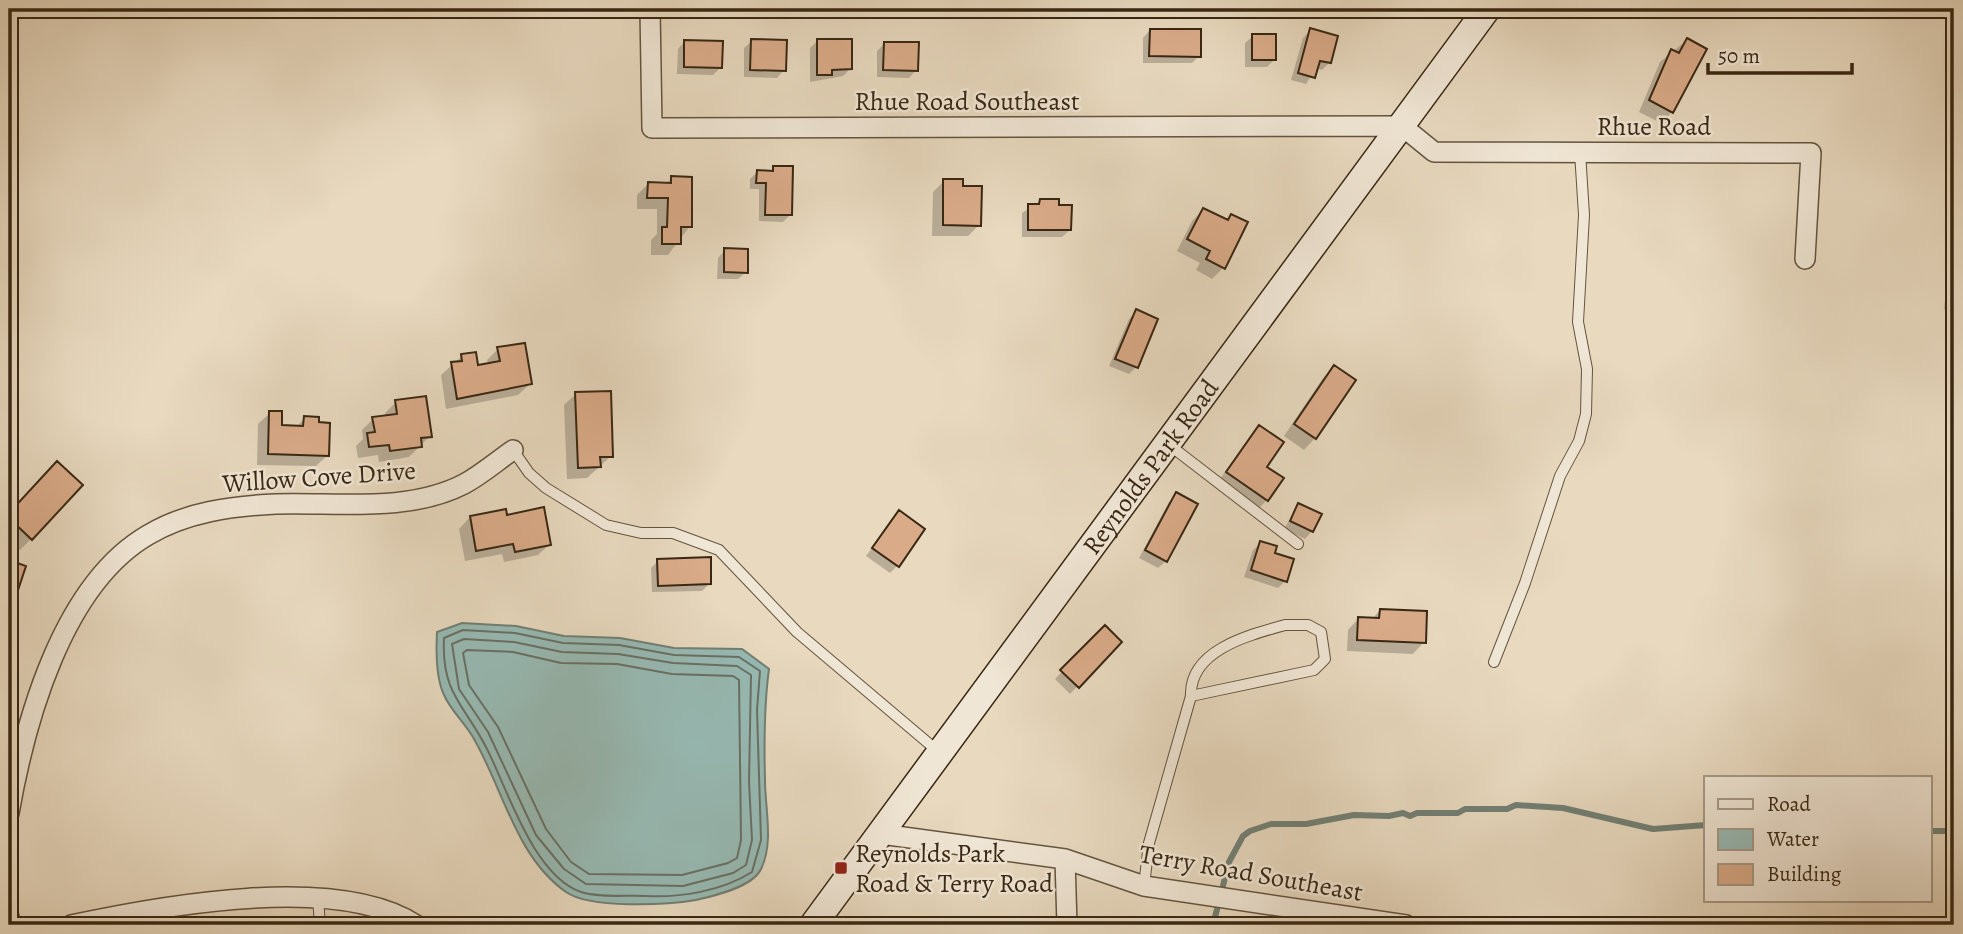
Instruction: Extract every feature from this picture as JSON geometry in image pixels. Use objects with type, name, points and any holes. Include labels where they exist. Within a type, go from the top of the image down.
[{"type":"main road","name":"Reynolds Park Road","points":[[813,925],[1487,9]]},
{"type":"street","name":"Rhue Road Southeast","points":[[650,9],[652,128],[1402,126]]},
{"type":"street","name":"Rhue Road","points":[[1402,126],[1434,152],[1811,153],[1805,259]]},
{"type":"street","name":"Willow Cove Drive","points":[[9,813],[27,732],[59,645],[86,597],[126,550],[171,523],[222,509],[273,504],[406,502],[464,484],[513,450]]},
{"type":"street","name":"Terry Road Southeast","points":[[881,834],[1065,859],[1144,886],[1324,919],[1406,925]]},
{"type":"street","points":[[1065,859],[1067,925]]},
{"type":"street","points":[[71,925],[115,916],[219,902],[318,898],[376,907],[416,925]]},
{"type":"street","points":[[9,917],[10,925]]},
{"type":"lane","points":[[1494,662],[1560,477],[1579,441],[1586,414],[1587,369],[1578,322],[1584,215],[1580,152]]},
{"type":"lane","points":[[1168,444],[1298,544]]},
{"type":"lane","points":[[513,450],[529,473],[546,488],[606,524],[641,533],[673,533],[719,550],[797,632],[940,753]]},
{"type":"lane","points":[[1144,886],[1149,843],[1191,696],[1190,682],[1202,665],[1234,639],[1285,625],[1308,625],[1321,632],[1325,659],[1314,670],[1191,696]]},
{"type":"lane","points":[[318,898],[320,925]]},
{"type":"water","points":[[462,623],[516,626],[564,636],[620,638],[674,648],[742,649],[769,669],[765,738],[768,837],[765,859],[757,875],[732,890],[683,902],[610,903],[592,901],[566,892],[549,877],[523,841],[474,739],[441,688],[437,664],[437,632]]},
{"type":"building","points":[[1310,28],[1338,36],[1331,63],[1320,61],[1315,78],[1298,73]]},
{"type":"building","points":[[1150,29],[1201,29],[1201,57],[1149,56]]},
{"type":"building","points":[[1252,34],[1276,34],[1276,60],[1252,60]]},
{"type":"building","points":[[1687,38],[1707,49],[1673,113],[1649,100],[1671,49],[1679,53]]},
{"type":"building","points":[[751,39],[787,40],[786,71],[750,70]]},
{"type":"building","points":[[817,39],[852,39],[852,69],[832,70],[832,75],[817,75]]},
{"type":"building","points":[[684,40],[723,41],[722,68],[684,67]]},
{"type":"building","points":[[884,42],[919,42],[918,71],[883,70]]},
{"type":"building","points":[[773,166],[793,166],[792,215],[765,215],[766,183],[756,183],[757,170],[773,171]]},
{"type":"building","points":[[671,176],[692,177],[692,227],[681,227],[681,244],[662,244],[662,227],[667,227],[668,198],[647,198],[648,182],[671,183]]},
{"type":"building","points":[[943,179],[963,179],[963,186],[982,186],[981,226],[943,225]]},
{"type":"building","points":[[1040,199],[1059,199],[1059,205],[1072,205],[1071,230],[1028,230],[1028,204],[1039,204]]},
{"type":"building","points":[[1203,208],[1228,220],[1231,214],[1248,222],[1225,269],[1206,259],[1210,251],[1187,239]]},
{"type":"building","points":[[724,248],[748,249],[748,273],[724,272]]},
{"type":"building","points":[[1136,309],[1158,319],[1138,368],[1115,359]]},
{"type":"building","points":[[525,343],[532,384],[457,399],[451,362],[462,361],[461,354],[476,352],[478,365],[500,361],[497,347]]},
{"type":"building","points":[[1334,365],[1356,380],[1316,439],[1294,424]]},
{"type":"building","points":[[611,391],[613,457],[600,457],[601,467],[578,468],[575,392]]},
{"type":"building","points":[[426,396],[432,437],[421,438],[422,447],[390,451],[389,445],[369,447],[367,433],[375,432],[372,417],[397,414],[395,400]]},
{"type":"building","points":[[269,411],[282,411],[282,425],[303,426],[304,416],[319,417],[319,422],[330,423],[329,456],[268,454]]},
{"type":"building","points":[[1259,425],[1284,442],[1267,467],[1284,478],[1268,501],[1226,472]]},
{"type":"building","points":[[57,461],[83,485],[32,540],[9,518],[9,513]]},
{"type":"building","points":[[1176,492],[1198,504],[1167,562],[1145,550]]},
{"type":"building","points":[[1298,503],[1322,514],[1313,532],[1290,521]]},
{"type":"building","points":[[544,507],[551,545],[515,552],[513,544],[476,551],[470,516],[506,509],[507,515]]},
{"type":"building","points":[[899,510],[925,529],[899,567],[872,548]]},
{"type":"building","points":[[1260,541],[1277,546],[1275,553],[1294,559],[1287,582],[1251,570]]},
{"type":"building","points":[[711,557],[711,584],[658,586],[657,559]]},
{"type":"building","points":[[9,560],[26,566],[14,602],[9,601]]},
{"type":"building","points":[[1380,609],[1427,611],[1426,643],[1357,640],[1358,617],[1379,618]]},
{"type":"building","points":[[1105,625],[1122,642],[1079,688],[1060,670]]},
{"type":"building","points":[[211,919],[211,925],[166,925],[166,922]]},
{"type":"waterway","points":[[1213,925],[1229,862],[1243,836],[1271,824],[1306,824],[1354,815],[1458,813],[1465,809],[1507,809],[1516,805],[1563,808],[1653,829],[1704,825]]},
{"type":"waterway","points":[[1932,831],[1954,831]]},
{"type":"place","name":"Reynolds Park Road & Terry Road","points":[[841,868]]}]
